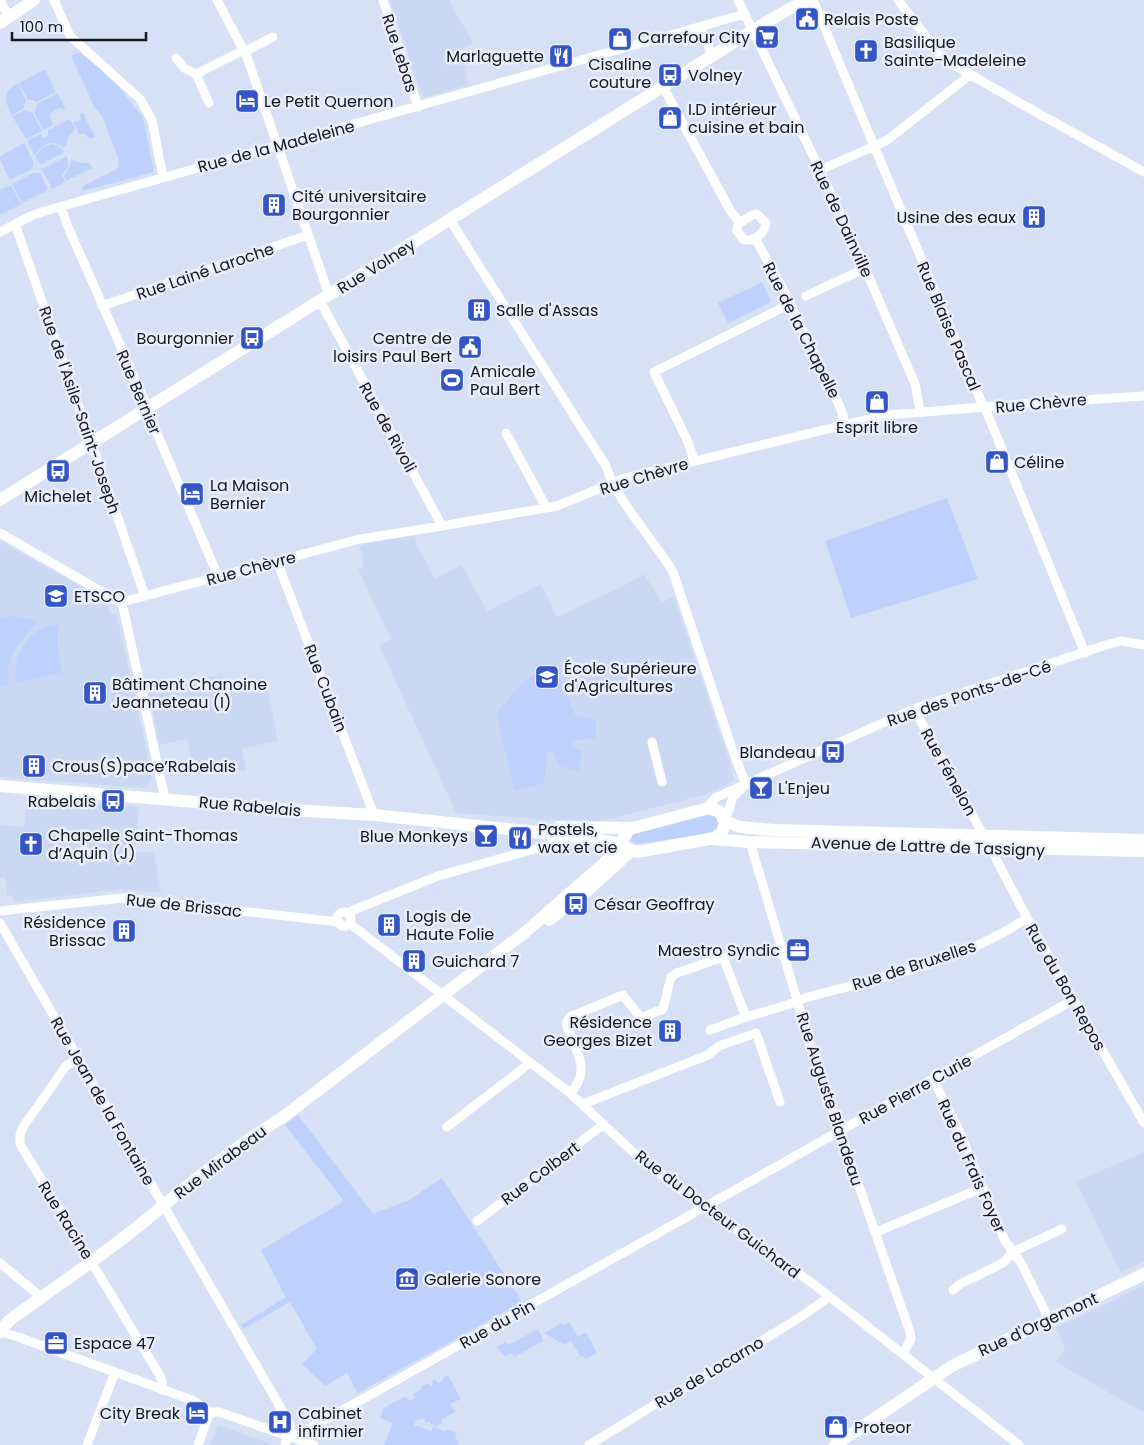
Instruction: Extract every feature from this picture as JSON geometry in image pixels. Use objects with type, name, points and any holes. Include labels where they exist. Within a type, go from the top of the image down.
[{"type":"street","points":[[0,0],[5,20],[34,0]]},
{"type":"street","points":[[54,0],[70,36],[140,99],[152,120],[163,177]]},
{"type":"street","name":"Rue de Rivoli","points":[[217,0],[241,52],[277,146],[308,235],[324,298],[442,526]]},
{"type":"street","name":"Rue Lebas","points":[[382,0],[418,107]]},
{"type":"street","name":"Rue de Dainville","points":[[738,0],[865,268],[916,384],[920,411]]},
{"type":"street","name":"Rue Volney","points":[[0,500],[663,87],[780,12],[811,0]]},
{"type":"street","name":"Rue Blaise Pascal","points":[[811,0],[1076,627],[1085,653]]},
{"type":"street","points":[[898,0],[940,55],[970,75],[1144,172]]},
{"type":"street","name":"Rue de la Madeleine","points":[[0,232],[33,215],[745,14]]},
{"type":"street","points":[[700,28],[712,56]]},
{"type":"street","points":[[196,74],[273,38]]},
{"type":"street","points":[[176,58],[184,68],[196,74],[209,104]]},
{"type":"street","points":[[820,170],[886,142],[970,75]]},
{"type":"street","points":[[663,87],[730,210],[739,222]]},
{"type":"street","name":"Rue Bernier","points":[[61,207],[218,576]]},
{"type":"street","points":[[756,214],[766,223],[763,232],[755,238],[747,240],[742,238],[736,229],[739,222],[756,214]]},
{"type":"street","points":[[450,220],[606,466],[620,495],[673,572],[745,785],[734,796],[722,832],[712,839]]},
{"type":"street","name":"Rue de l'Asile-Saint-Joseph","points":[[15,224],[145,596]]},
{"type":"street","name":"Rue Lainé Laroche","points":[[102,306],[308,235]]},
{"type":"street","name":"Rue de la Chapelle","points":[[755,238],[790,304],[841,409],[845,424]]},
{"type":"street","points":[[806,296],[857,272]]},
{"type":"street","points":[[694,460],[688,442],[654,372],[790,304]]},
{"type":"street","name":"Rue Chèvre","points":[[122,602],[363,538],[557,506],[613,482],[635,475],[886,415],[1144,396]]},
{"type":"street","points":[[506,433],[546,507]]},
{"type":"street","points":[[0,533],[122,602],[165,799]]},
{"type":"street","name":"Rue Cubain","points":[[277,561],[374,815]]},
{"type":"street","name":"Rue des Ponts-de-Cé","points":[[707,809],[715,798],[914,709],[1121,641],[1144,645]]},
{"type":"street","name":"Rue Fénelon","points":[[914,709],[980,831],[980,836]]},
{"type":"street","points":[[652,742],[662,782]]},
{"type":"street","name":"Rue Rabelais","points":[[0,786],[374,815],[540,832],[620,844]]},
{"type":"street","name":"Rue Rabelais","points":[[500,828],[511,824],[631,828],[707,809]]},
{"type":"street","name":"Avenue de Lattre de Tassigny","points":[[707,809],[718,811],[725,821],[740,827],[774,830],[1144,840]]},
{"type":"street","name":"Rue Rabelais","points":[[565,835],[588,828]]},
{"type":"street","points":[[523,934],[602,866],[620,844],[625,833],[631,828]]},
{"type":"street","points":[[540,832],[545,837],[545,842],[540,847]]},
{"type":"street","points":[[349,919],[351,911],[438,876],[549,845],[565,835]]},
{"type":"street","name":"Avenue de Lattre de Tassigny","points":[[631,851],[638,852],[712,839],[750,842],[1144,851]]},
{"type":"street","name":"Rue Auguste Blandeau","points":[[750,842],[801,1013],[801,1020],[832,1110],[841,1130],[845,1148],[876,1232],[910,1334],[911,1339],[903,1353]]},
{"type":"street","points":[[523,934],[536,928],[574,902],[631,851],[620,844]]},
{"type":"street","name":"Rue du Bon Repos","points":[[994,847],[996,859],[1027,918],[1144,1123]]},
{"type":"street","name":"Rue de Brissac","points":[[0,912],[123,898],[339,922],[345,925],[349,919]]},
{"type":"street","name":"Rue de Bruxelles","points":[[746,1017],[962,954],[1000,935],[1027,918]]},
{"type":"street","name":"Rue du Docteur Guichard","points":[[349,919],[442,996],[570,1093],[642,1158],[704,1207],[829,1297],[1019,1445]]},
{"type":"street","name":"Rue Jean de la Fontaine","points":[[0,923],[290,1424],[287,1441]]},
{"type":"street","name":"Rue Mirabeau","points":[[0,1332],[10,1320],[92,1262],[250,1138],[283,1117],[523,934]]},
{"type":"street","points":[[570,1093],[579,1083],[582,1075],[582,1067],[567,1027],[567,1021],[572,1016],[622,995],[641,1018],[663,1010],[671,977],[722,956],[746,1017],[710,1030]]},
{"type":"street","name":"Rue Pierre Curie","points":[[704,1207],[1073,1000]]},
{"type":"street","points":[[583,1104],[708,1055],[718,1046],[756,1033],[780,1102]]},
{"type":"street","name":"Rue Racine","points":[[78,1058],[66,1066],[22,1130],[19,1140],[21,1149],[161,1377],[162,1390]]},
{"type":"street","points":[[447,1127],[530,1063]]},
{"type":"street","name":"Rue du Frais Foyer","points":[[933,1080],[956,1124],[1005,1241],[1021,1263],[1049,1319]]},
{"type":"street","name":"Rue Colbert","points":[[476,1221],[604,1124]]},
{"type":"street","points":[[876,1232],[982,1188]]},
{"type":"street","name":"Rue du Pin","points":[[287,1441],[704,1207]]},
{"type":"street","name":"Rue du Frais Foyer","points":[[953,1290],[960,1284],[1004,1263],[1013,1252],[1062,1229]]},
{"type":"street","points":[[0,1263],[41,1298]]},
{"type":"street","name":"Rue d'Orgemont","points":[[835,1445],[968,1357],[1144,1274]]},
{"type":"street","name":"Rue de Locarno","points":[[589,1445],[677,1391],[689,1386],[802,1316],[829,1297]]},
{"type":"street","points":[[0,1332],[192,1400],[210,1412],[219,1412],[287,1441],[314,1445]]},
{"type":"street","points":[[87,1445],[115,1372]]},
{"type":"street","points":[[198,1445],[210,1412]]},
{"type":"shaded area","points":[[390,0],[449,0],[473,43],[461,50],[468,85],[426,97],[422,96]]},
{"type":"shaded area","points":[[80,53],[112,78],[143,118],[154,172],[82,191],[83,186],[119,168],[118,157],[102,116],[94,106],[71,56]]},
{"type":"shaded area","points":[[45,69],[56,92],[36,102],[28,100],[19,83]]},
{"type":"shaded area","points":[[18,83],[26,100],[24,108],[12,115],[7,105],[6,97],[9,90]]},
{"type":"shaded area","points":[[57,93],[66,110],[59,108],[51,113],[50,117],[53,125],[43,130],[34,112],[37,104]]},
{"type":"shaded area","points":[[25,110],[32,112],[42,131],[26,139],[12,116]]},
{"type":"shaded area","points":[[83,113],[95,137],[91,139],[85,134],[79,134],[73,122],[81,120],[80,114]]},
{"type":"shaded area","points":[[70,119],[75,129],[68,137],[66,146],[63,147],[50,143],[34,155],[28,140],[41,134],[43,138],[48,136],[48,130]]},
{"type":"shaded area","points":[[24,143],[34,163],[32,169],[10,180],[0,160],[0,156]]},
{"type":"shaded area","points":[[52,144],[59,146],[65,152],[40,165],[35,156],[45,146]]},
{"type":"shaded area","points":[[67,156],[68,167],[62,175],[65,182],[52,189],[42,169]]},
{"type":"shaded area","points":[[71,159],[80,163],[89,163],[92,168],[66,181],[64,176]]},
{"type":"shaded area","points":[[33,173],[40,173],[48,190],[22,203],[12,184]]},
{"type":"shaded area","points":[[11,185],[21,204],[2,214],[0,213],[0,190]]},
{"type":"shaded area","points":[[762,282],[771,302],[728,323],[718,303]]},
{"type":"shaded area","points":[[947,498],[978,579],[851,618],[825,541]]},
{"type":"shaded area","name":"École Supérieure d'Agricultures","points":[[415,536],[416,544],[435,578],[462,565],[487,611],[541,584],[557,617],[644,574],[662,602],[674,597],[729,760],[734,781],[704,795],[602,821],[550,820],[456,813],[379,645],[391,639],[358,569],[364,567],[360,546],[373,542]]},
{"type":"shaded area","points":[[0,541],[108,602],[110,613],[117,615],[153,779],[145,788],[0,777]]},
{"type":"shaded area","points":[[0,617],[29,618],[36,623],[11,657],[8,674],[9,685],[0,687]]},
{"type":"shaded area","points":[[57,624],[59,628],[58,650],[63,672],[16,683],[17,663],[24,644],[38,631],[47,626]]},
{"type":"shaded area","points":[[537,673],[559,676],[575,715],[596,721],[596,738],[572,741],[572,746],[583,751],[578,771],[559,766],[553,752],[547,753],[544,783],[515,791],[496,714],[522,683]]},
{"type":"shaded area","points":[[222,675],[224,685],[265,677],[278,741],[242,748],[246,771],[194,770],[187,739],[160,745],[148,689]]},
{"type":"shaded area","points":[[27,799],[139,807],[135,851],[154,853],[161,893],[122,889],[14,902],[13,895],[7,896],[5,877],[0,878],[0,825],[24,827]]},
{"type":"shaded area","points":[[711,814],[717,817],[719,826],[711,834],[636,844],[631,840],[635,834]]},
{"type":"shaded area","points":[[298,1115],[373,1214],[409,1200],[442,1178],[522,1302],[358,1393],[347,1373],[325,1386],[302,1364],[317,1349],[290,1302],[243,1329],[241,1325],[286,1297],[261,1250],[344,1201],[285,1125]]},
{"type":"shaded area","points":[[1144,1152],[1144,1261],[1121,1273],[1076,1182]]},
{"type":"shaded area","points":[[1144,1285],[1144,1413],[1056,1362],[1065,1350],[1056,1327]]},
{"type":"shaded area","points":[[569,1322],[578,1337],[586,1332],[597,1353],[586,1359],[584,1356],[581,1357],[571,1341],[565,1345],[544,1333],[562,1323],[563,1325]]},
{"type":"shaded area","points":[[538,1329],[544,1341],[514,1357],[512,1353],[506,1356],[502,1354],[497,1347],[506,1342],[508,1345]]},
{"type":"shaded area","points":[[448,1375],[461,1399],[450,1404],[455,1412],[441,1420],[442,1423],[437,1426],[429,1421],[427,1423],[424,1422],[425,1419],[422,1418],[421,1420],[417,1419],[414,1425],[431,1431],[433,1427],[457,1433],[455,1439],[459,1441],[458,1445],[384,1445],[393,1423],[380,1418],[384,1407],[387,1408],[388,1405],[406,1396],[409,1401],[415,1398],[413,1394],[422,1389],[421,1387],[428,1383],[430,1386],[433,1385],[432,1381],[435,1379],[438,1383],[443,1381],[443,1377]]},
{"type":"shaded area","points":[[218,1425],[269,1443],[269,1445],[210,1445]]},
{"type":"place","name":"Relais Poste","points":[[807,19]]},
{"type":"place","name":"Carrefour City","points":[[767,37]]},
{"type":"place","name":"Cisaline couture","points":[[620,39]]},
{"type":"place","name":"Basilique Sainte-Madeleine","points":[[866,51]]},
{"type":"place","name":"Marlaguette","points":[[561,56]]},
{"type":"place","name":"Volney","points":[[670,75]]},
{"type":"place","name":"Le Petit Quernon","points":[[247,101]]},
{"type":"place","name":"I.D intérieur cuisine et bain","points":[[670,118]]},
{"type":"place","name":"Cité universitaire Bourgonnier","points":[[274,205]]},
{"type":"place","name":"Usine des eaux","points":[[1034,217]]},
{"type":"place","name":"Salle d'Assas","points":[[479,310]]},
{"type":"place","name":"Bourgonnier","points":[[252,338]]},
{"type":"place","name":"Centre de loisirs Paul Bert","points":[[470,347]]},
{"type":"place","name":"Amicale Paul Bert","points":[[452,380]]},
{"type":"place","name":"Esprit libre","points":[[877,402]]},
{"type":"place","name":"Céline","points":[[997,462]]},
{"type":"place","name":"Michelet","points":[[58,471]]},
{"type":"place","name":"La Maison Bernier","points":[[192,494]]},
{"type":"place","name":"ETSCO","points":[[56,596]]},
{"type":"place","name":"École Supérieure d'Agricultures","points":[[547,677]]},
{"type":"place","name":"Bâtiment Chanoine Jeanneteau (I)","points":[[95,693]]},
{"type":"place","name":"Blandeau","points":[[833,752]]},
{"type":"place","name":"Crous(S)pace’Rabelais","points":[[34,766]]},
{"type":"place","name":"L'Enjeu","points":[[761,788]]},
{"type":"place","name":"Rabelais","points":[[113,801]]},
{"type":"place","name":"Blue Monkeys","points":[[486,836]]},
{"type":"place","name":"Pastels, wax et cie","points":[[520,838]]},
{"type":"place","name":"Chapelle Saint-Thomas d’Aquin (J)","points":[[31,844]]},
{"type":"place","name":"César Geoffray","points":[[576,904]]},
{"type":"place","name":"Logis de Haute Folie","points":[[389,925]]},
{"type":"place","name":"Résidence Brissac","points":[[124,931]]},
{"type":"place","name":"Maestro Syndic","points":[[798,950]]},
{"type":"place","name":"Guichard 7","points":[[414,961]]},
{"type":"place","name":"Résidence Georges Bizet","points":[[670,1031]]},
{"type":"place","name":"Galerie Sonore","points":[[407,1279]]},
{"type":"place","name":"Espace 47","points":[[56,1343]]},
{"type":"place","name":"City Break","points":[[197,1413]]},
{"type":"place","name":"Cabinet infirmier","points":[[280,1422]]},
{"type":"place","name":"Proteor","points":[[836,1427]]}]
